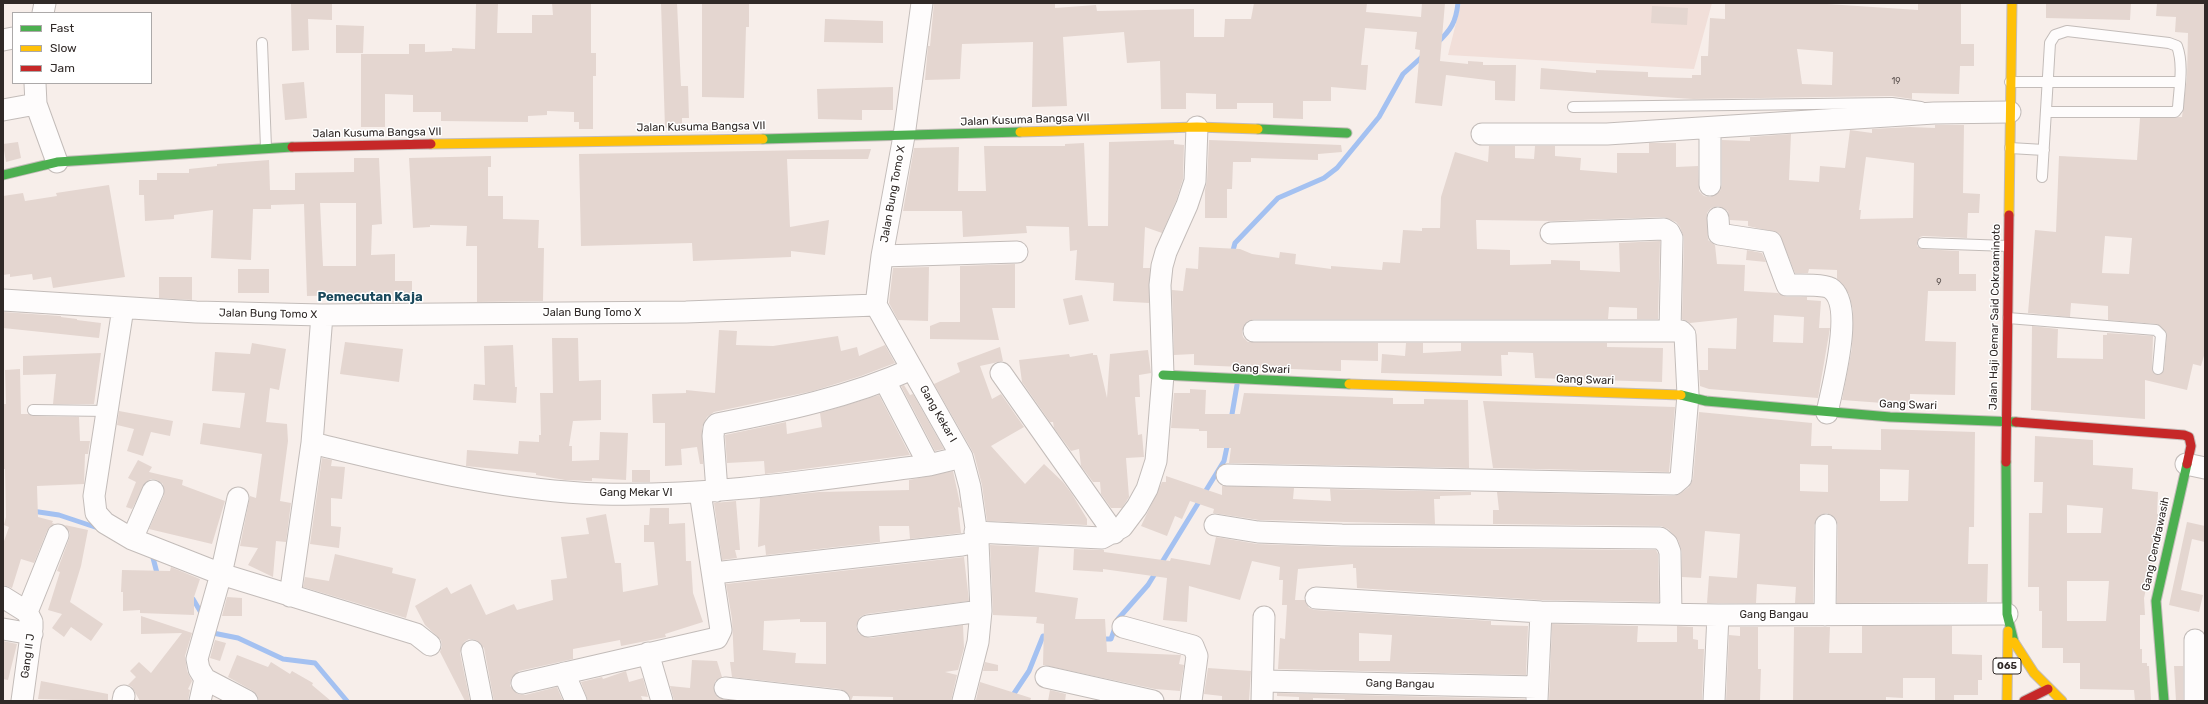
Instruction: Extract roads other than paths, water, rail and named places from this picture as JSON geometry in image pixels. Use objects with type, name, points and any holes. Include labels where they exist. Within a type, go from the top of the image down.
[{"type":"main road","name":"Jalan Haji Oemar Said Cokroaminoto","points":[[2008,623],[2006,421],[2012,3]]},
{"type":"main road","name":"Jalan Kusuma Bangsa VII","points":[[3,175],[57,162],[266,148],[904,136],[1197,127],[1347,133]]},
{"type":"main road","name":"Gang Swari","points":[[1162,375],[1213,379],[1688,395],[1706,401],[1827,413],[2006,421],[2184,435],[2190,437],[2197,456]]},
{"type":"main road","name":"Gang Cendrawasih","points":[[2164,701],[2156,601],[2197,456]]},
{"type":"main road","points":[[2008,623],[2029,668],[2062,701]]},
{"type":"main road","name":"065","points":[[2007,701],[2008,623]]},
{"type":"main road","points":[[2024,701],[2048,688]]},
{"type":"street","name":"Jalan Bung Tomo X","points":[[3,300],[123,308],[322,315],[686,312],[876,305],[882,256],[904,136],[922,3]]},
{"type":"street","points":[[35,84],[36,104],[57,162]]},
{"type":"street","points":[[3,110],[36,104]]},
{"type":"street","points":[[1482,134],[1607,134],[1934,113],[2010,112]]},
{"type":"street","points":[[714,573],[962,545],[976,537],[1102,538],[1122,527],[1137,507],[1147,489],[1156,461],[1162,375],[1160,285],[1162,266],[1166,252],[1187,205],[1195,181],[1197,127]]},
{"type":"street","points":[[1710,128],[1710,185]]},
{"type":"street","points":[[1718,218],[1719,234],[1771,242],[1787,285],[1829,287],[1838,295],[1842,313],[1840,340],[1827,413]]},
{"type":"street","points":[[1552,233],[1664,229],[1669,232],[1672,238],[1670,331]]},
{"type":"street","points":[[882,256],[1017,252]]},
{"type":"street","name":"Gang Kekar I","points":[[876,305],[962,457],[970,487],[976,537],[981,611],[978,642],[963,701]]},
{"type":"street","points":[[123,308],[94,496],[96,513],[105,523],[132,538],[221,574],[416,634],[430,645]]},
{"type":"street","points":[[290,596],[312,443],[322,315]]},
{"type":"street","points":[[1227,475],[1674,484],[1681,478],[1688,395],[1685,335],[1681,331],[1254,331]]},
{"type":"street","points":[[522,683],[717,638],[721,630],[714,573],[709,492],[714,428],[717,424],[788,409],[885,380],[912,368]]},
{"type":"street","points":[[1001,373],[1114,532]]},
{"type":"street","points":[[885,380],[929,465]]},
{"type":"street","name":"Gang Mekar VI","points":[[312,443],[434,473],[511,486],[601,494],[709,492],[929,465],[962,457]]},
{"type":"street","points":[[132,538],[152,491]]},
{"type":"street","points":[[238,498],[221,574],[197,659],[199,669],[205,679],[247,701]]},
{"type":"street","points":[[1215,525],[1258,532],[1660,538],[1667,544],[1670,552],[1671,614]]},
{"type":"street","points":[[1825,614],[1826,525]]},
{"type":"street","points":[[3,597],[27,612],[58,535]]},
{"type":"street","name":"Gang Bangau","points":[[1316,598],[1541,612],[1718,615],[1825,614],[2008,623]]},
{"type":"street","points":[[868,626],[981,611]]},
{"type":"street","name":"Gang II J","points":[[22,701],[32,634],[32,622],[27,612]]},
{"type":"street","name":"Gang Bangau","points":[[1263,691],[1537,694],[1541,612]]},
{"type":"street","points":[[1714,701],[1718,615]]},
{"type":"street","points":[[1263,691],[1264,617]]},
{"type":"street","points":[[1123,627],[1193,646],[1197,656],[1191,701]]},
{"type":"street","points":[[3,629],[32,634]]},
{"type":"street","points":[[2195,640],[2195,701]]},
{"type":"street","points":[[472,651],[482,701]]},
{"type":"street","points":[[648,653],[662,701]]},
{"type":"street","points":[[564,673],[576,701]]},
{"type":"street","points":[[1046,677],[1153,701]]},
{"type":"street","points":[[200,701],[205,679]]},
{"type":"street","points":[[725,688],[839,701]]},
{"type":"lane","points":[[2042,177],[2049,81],[2050,43],[2055,35],[2067,31],[2169,43],[2177,46],[2180,54],[2178,108],[2175,112],[2047,112]]},
{"type":"lane","points":[[262,43],[266,148]]},
{"type":"lane","points":[[2010,82],[2179,82]]},
{"type":"lane","points":[[1573,107],[1892,103],[1920,106],[1934,113]]},
{"type":"lane","points":[[2010,148],[2044,150]]},
{"type":"lane","points":[[1923,243],[2008,246]]},
{"type":"lane","points":[[2008,318],[2156,330],[2161,335],[2158,368]]},
{"type":"lane","points":[[33,410],[108,411]]},
{"type":"waterway","points":[[1437,43],[1452,25],[1456,15],[1458,3]]},
{"type":"waterway","points":[[1232,254],[1235,243],[1278,198],[1324,178],[1337,168],[1379,117],[1403,74],[1424,55]]},
{"type":"waterway","points":[[1231,420],[1237,385]]},
{"type":"waterway","points":[[1101,639],[1111,639],[1118,619],[1148,585],[1224,461],[1228,442]]},
{"type":"waterway","points":[[32,511],[59,515],[101,529]]},
{"type":"waterway","points":[[152,554],[158,577]]},
{"type":"waterway","points":[[189,597],[193,599],[203,616]]},
{"type":"waterway","points":[[212,630],[213,633],[238,638],[283,659],[315,663],[347,701]]},
{"type":"waterway","points":[[1009,701],[1029,671],[1043,636],[1049,637]]},
{"type":"district","name":"Pemecutan Kaja","points":[[370,297]]}]
